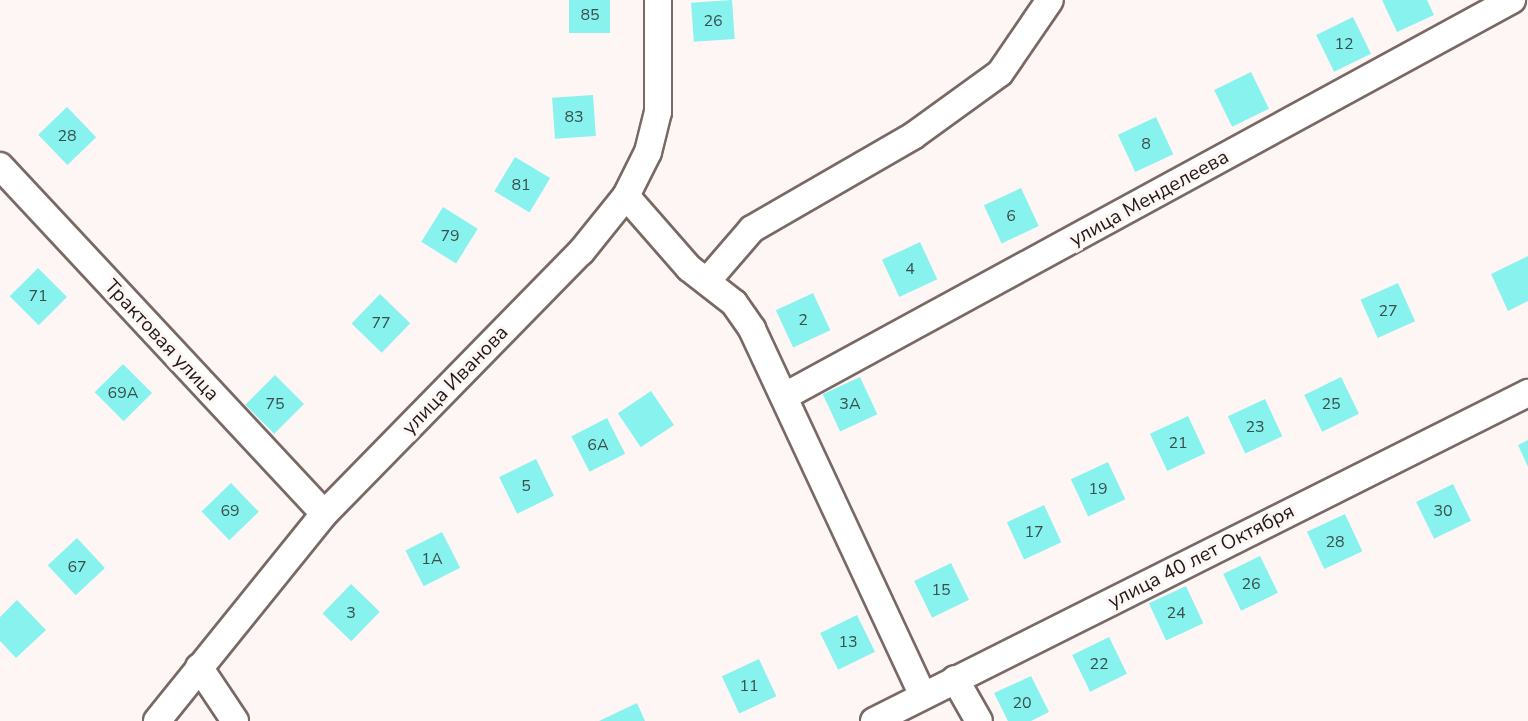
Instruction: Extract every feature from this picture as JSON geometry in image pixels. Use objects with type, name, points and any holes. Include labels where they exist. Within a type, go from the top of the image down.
[{"type":"street","name":"улица Иванова","points":[[156,721],[324,514],[581,252],[626,196],[648,152],[658,112],[658,0]]},
{"type":"street","points":[[708,280],[729,248],[752,229],[913,136],[1000,73],[1050,0]]},
{"type":"street","name":"улица Менделеева","points":[[785,396],[1512,0]]},
{"type":"street","name":"Трактовая улица","points":[[0,166],[324,514]]},
{"type":"street","points":[[626,196],[689,268],[708,280],[752,328],[923,695]]},
{"type":"street","name":"улица 40 лет Октября","points":[[874,721],[1528,393]]},
{"type":"street","points":[[199,667],[236,721]]},
{"type":"street","points":[[955,679],[979,721]]},
{"type":"building","points":[[569,0],[610,0],[610,33],[569,33]]},
{"type":"building","points":[[732,0],[735,39],[694,42],[691,3]]},
{"type":"building","points":[[1382,0],[1427,0],[1434,15],[1397,32]]},
{"type":"building","points":[[1353,17],[1371,54],[1334,72],[1316,35]]},
{"type":"building","points":[[1251,72],[1269,109],[1232,127],[1214,90]]},
{"type":"building","points":[[593,95],[596,136],[555,139],[552,98]]},
{"type":"building","points":[[67,107],[96,137],[67,165],[38,135]]},
{"type":"building","points":[[1156,117],[1173,154],[1135,172],[1118,135]]},
{"type":"building","points":[[515,157],[550,178],[530,212],[494,191]]},
{"type":"building","points":[[1021,188],[1039,226],[1002,243],[984,205]]},
{"type":"building","points":[[443,207],[478,229],[456,263],[421,242]]},
{"type":"building","points":[[920,242],[937,279],[899,297],[882,260]]},
{"type":"building","points":[[1528,256],[1528,301],[1508,311],[1491,274]]},
{"type":"building","points":[[38,268],[67,297],[39,325],[10,296]]},
{"type":"building","points":[[1398,283],[1415,321],[1378,338],[1361,300]]},
{"type":"building","points":[[813,293],[830,330],[793,347],[776,310]]},
{"type":"building","points":[[380,294],[410,323],[382,353],[352,323]]},
{"type":"building","points":[[123,364],[152,393],[124,421],[95,392]]},
{"type":"building","points":[[275,375],[304,404],[274,434],[245,405]]},
{"type":"building","points":[[860,377],[877,414],[840,431],[823,394]]},
{"type":"building","points":[[1341,377],[1359,414],[1322,432],[1304,395]]},
{"type":"building","points":[[651,391],[674,425],[641,447],[618,413]]},
{"type":"building","points":[[1265,399],[1282,436],[1245,453],[1228,416]]},
{"type":"building","points":[[1188,416],[1205,453],[1167,471],[1150,434]]},
{"type":"building","points":[[607,418],[625,454],[590,472],[571,436]]},
{"type":"building","points":[[1528,440],[1528,467],[1518,445]]},
{"type":"building","points":[[536,459],[554,496],[517,514],[499,477]]},
{"type":"building","points":[[1108,462],[1125,499],[1088,516],[1071,479]]},
{"type":"building","points":[[231,483],[259,512],[229,540],[202,511]]},
{"type":"building","points":[[1453,484],[1471,521],[1434,539],[1416,502]]},
{"type":"building","points":[[1044,505],[1061,542],[1024,559],[1007,522]]},
{"type":"building","points":[[1345,514],[1362,551],[1324,569],[1307,532]]},
{"type":"building","points":[[442,532],[460,568],[424,586],[405,551]]},
{"type":"building","points":[[77,538],[105,568],[76,595],[48,565]]},
{"type":"building","points":[[1260,556],[1278,593],[1241,611],[1223,574]]},
{"type":"building","points":[[951,563],[969,600],[932,618],[914,581]]},
{"type":"building","points":[[351,584],[380,612],[351,641],[323,613]]},
{"type":"building","points":[[1186,586],[1203,623],[1166,640],[1149,603]]},
{"type":"building","points":[[17,600],[46,630],[16,658],[0,641],[0,617]]},
{"type":"building","points":[[857,615],[875,652],[838,670],[820,633]]},
{"type":"building","points":[[1109,637],[1127,674],[1090,692],[1072,655]]},
{"type":"building","points":[[759,659],[776,696],[739,713],[722,676]]},
{"type":"building","points":[[1031,676],[1049,712],[1031,721],[1008,721],[994,693]]},
{"type":"building","points":[[637,703],[645,721],[599,721]]}]
